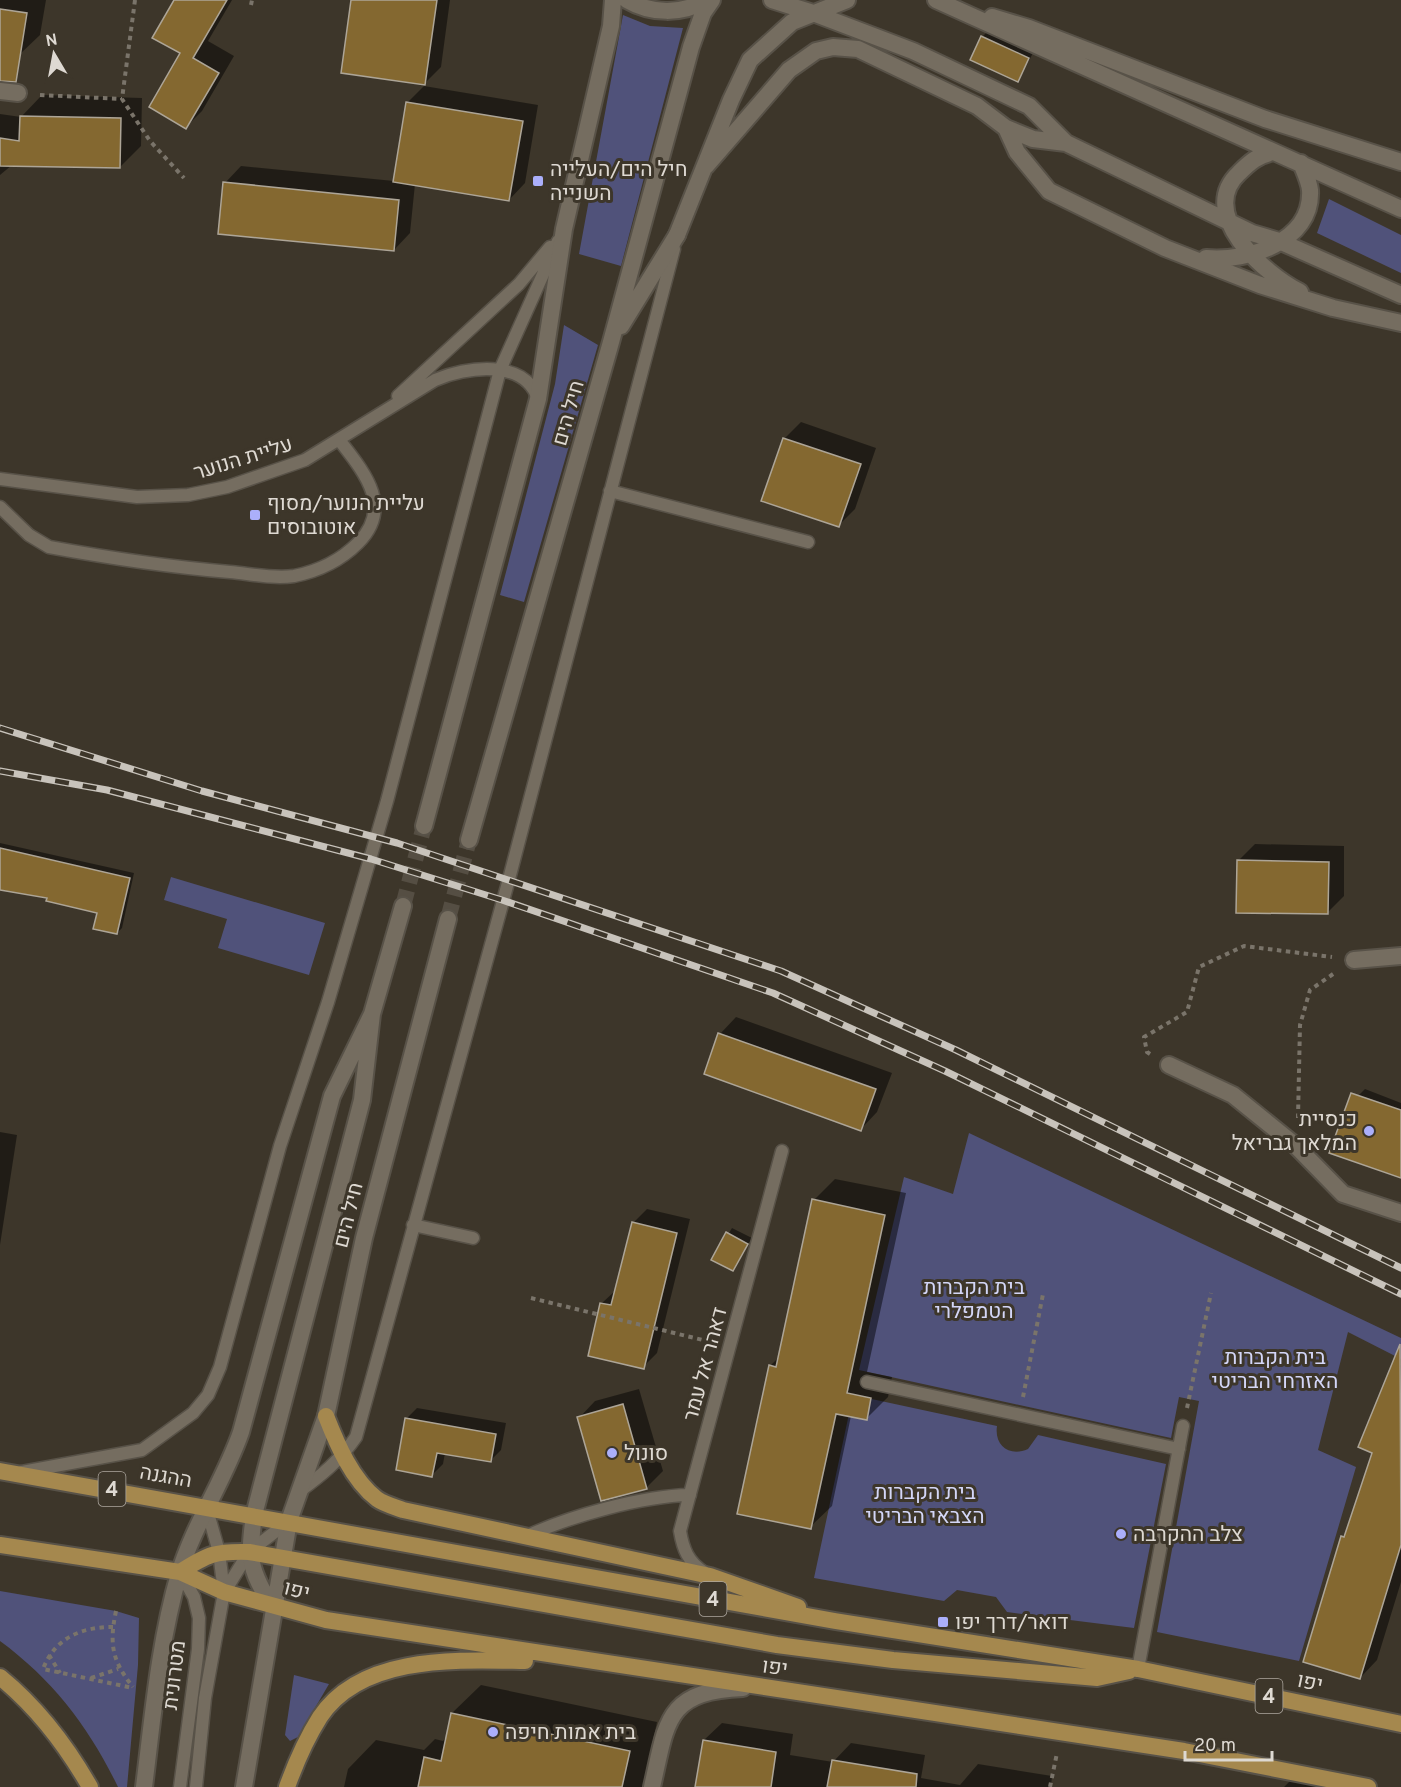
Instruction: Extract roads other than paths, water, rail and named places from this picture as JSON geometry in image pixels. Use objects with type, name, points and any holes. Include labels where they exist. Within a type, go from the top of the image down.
[{"type":"highway","points":[[326,1416],[343,1455],[378,1499],[403,1510],[710,1576],[836,1621]]},
{"type":"highway","name":"ההגנה","points":[[0,1471],[289,1521]]},
{"type":"highway","name":"יפו","points":[[289,1521],[836,1621],[1138,1669],[1401,1724]]},
{"type":"highway","points":[[0,1545],[180,1572],[203,1557],[219,1552],[249,1552],[766,1643],[870,1657],[1097,1678],[1138,1669]]},
{"type":"highway","name":"יפו","points":[[180,1572],[224,1592],[273,1608],[326,1620],[587,1662],[1184,1751],[1368,1787]]},
{"type":"highway","points":[[287,1787],[297,1758],[321,1715],[347,1690],[374,1676],[405,1668],[455,1661],[587,1662]]},
{"type":"highway","points":[[0,1677],[42,1717],[72,1754],[90,1787]]},
{"type":"street","name":"חיל הים","points":[[424,826],[538,399],[564,229],[611,26],[613,0]]},
{"type":"street","points":[[627,0],[651,10],[674,11],[697,6],[706,0]]},
{"type":"street","name":"חיל הים","points":[[469,840],[611,342],[691,47],[703,13],[712,0]]},
{"type":"street","points":[[772,0],[913,51],[1029,106],[1066,143]]},
{"type":"street","points":[[611,342],[677,235],[731,100],[750,60],[792,22],[847,0]]},
{"type":"street","points":[[942,2],[1023,41],[1401,209]]},
{"type":"street","points":[[942,2],[1029,28],[1265,119],[1401,162]]},
{"type":"street","points":[[706,166],[789,70],[816,51],[833,47],[858,49],[977,106],[1006,128],[1033,139],[1066,143],[1252,233],[1280,241],[1401,295]]},
{"type":"street","points":[[0,91],[18,93]]},
{"type":"street","points":[[1006,128],[1017,152],[1049,191],[1184,256],[1333,308],[1401,323]]},
{"type":"street","points":[[1274,152],[1258,155],[1233,178],[1226,193],[1225,208],[1228,221],[1239,240],[1252,254],[1293,288],[1333,308]]},
{"type":"street","points":[[1184,256],[1227,260],[1252,254],[1280,241],[1296,229],[1308,210],[1310,189],[1301,163]]},
{"type":"street","name":"חיל הים","points":[[273,1608],[256,1581],[249,1552],[254,1515],[362,1100],[372,1014],[403,906]]},
{"type":"street","name":"חיל הים","points":[[244,1787],[289,1521],[326,1416],[364,1238],[448,919]]},
{"type":"street","points":[[1354,960],[1401,956]]},
{"type":"street","name":"חיל הים","points":[[144,1787],[165,1629],[180,1572],[206,1506],[230,1462],[241,1432],[332,1096],[372,1014]]},
{"type":"street","points":[[1169,1065],[1233,1095],[1296,1146],[1343,1194],[1401,1212]]},
{"type":"street","points":[[652,1787],[668,1720],[683,1702],[714,1690],[755,1687]]},
{"type":"lane","points":[[18,1473],[142,1450],[193,1413],[208,1395],[220,1367],[280,1146],[328,1002],[387,801],[500,370],[564,229]]},
{"type":"lane","name":"עליית הנוער","points":[[377,415],[519,284],[564,229]]},
{"type":"lane","points":[[299,1491],[327,1471],[356,1437],[509,879],[677,235]]},
{"type":"lane","name":"עליית הנוער","points":[[0,479],[137,497],[188,495],[227,488],[305,460],[340,441],[377,415],[435,380],[452,373],[477,368],[500,370],[531,385],[538,399]]},
{"type":"lane","points":[[0,507],[29,535],[50,547],[207,570],[293,576],[325,567],[346,555],[374,522],[375,502],[367,476],[340,441]]},
{"type":"lane","points":[[610,491],[808,542]]},
{"type":"lane","name":"דאהר אל עמר","points":[[710,1576],[691,1562],[681,1540],[680,1532],[782,1151]]},
{"type":"lane","points":[[413,1225],[473,1238]]},
{"type":"lane","points":[[867,1382],[1179,1449]]},
{"type":"lane","points":[[1138,1669],[1183,1426]]},
{"type":"lane","points":[[526,1536],[562,1521],[671,1496],[690,1495]]},
{"type":"lane","name":"מטרונית","points":[[196,1787],[205,1698],[224,1592],[219,1552],[206,1506]]},
{"type":"lane","name":"מטרונית","points":[[224,1592],[249,1552],[289,1521]]},
{"type":"lane","name":"מטרונית","points":[[180,1572],[194,1596],[199,1618],[198,1649],[180,1787]]},
{"type":"tunnel","points":[[403,906],[424,826]]},
{"type":"tunnel","points":[[448,919],[469,840]]},
{"type":"railway","points":[[0,728],[202,791],[397,843],[781,971],[956,1050],[1401,1268]]},
{"type":"railway","points":[[0,771],[107,790],[371,859],[502,900],[773,993],[945,1071],[1401,1294]]},
{"type":"place","name":"חיל הים/העלייה השנייה","points":[[538,181]]},
{"type":"place","name":"עליית הנוער/מסוף אוטובוסים","points":[[255,515]]},
{"type":"place","name":"כנסיית המלאך גבריאל","points":[[1369,1131]]},
{"type":"place","name":"סונול","points":[[612,1453]]},
{"type":"place","name":"צלב ההקרבה","points":[[1121,1534]]},
{"type":"place","name":"דואר/דרך יפו","points":[[943,1622]]},
{"type":"place","name":"בית אמות חיפה","points":[[493,1732]]},
{"type":"park label","name":"בית הקברות הטמפלרי","points":[[974,1299]]},
{"type":"park label","name":"בית הקברות האזרחי הבריטי","points":[[1275,1369]]},
{"type":"park label","name":"בית הקברות הצבאי הבריטי","points":[[925,1504]]}]
